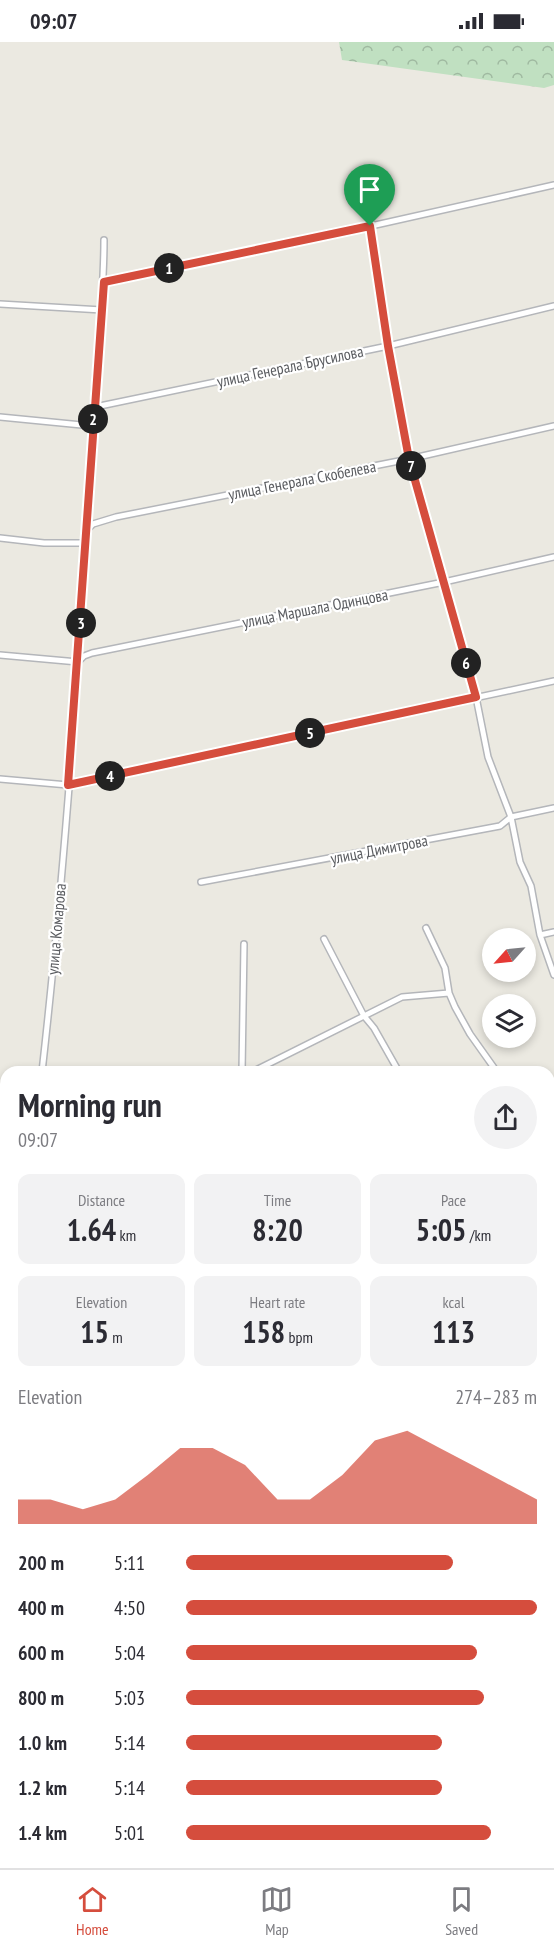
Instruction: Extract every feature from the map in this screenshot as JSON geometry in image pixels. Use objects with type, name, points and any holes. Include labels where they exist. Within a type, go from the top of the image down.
[{"type":"street","points":[[104,282],[554,185]]},
{"type":"street","points":[[370,226],[388,346],[409,459],[476,697],[488,757],[511,817],[520,862],[531,886],[540,935],[554,975]]},
{"type":"street","name":"улица Комарова","points":[[43,1066],[87,543],[92,426],[104,282],[104,240]]},
{"type":"street","points":[[0,304],[102,310]]},
{"type":"street","name":"улица Генерала Брусилова","points":[[95,407],[388,346],[554,306]]},
{"type":"street","points":[[0,417],[92,426]]},
{"type":"street","name":"улица Генерала Скобелева","points":[[87,530],[93,524],[116,518],[409,459],[554,426]]},
{"type":"street","points":[[0,538],[44,543],[87,543]]},
{"type":"street","name":"улица Маршала Одинцова","points":[[78,662],[84,656],[92,653],[444,582],[554,557]]},
{"type":"street","points":[[0,655],[78,662]]},
{"type":"street","points":[[0,779],[68,785],[554,681]]},
{"type":"street","name":"улица Димитрова","points":[[201,882],[500,826],[511,817],[554,808]]},
{"type":"street","points":[[426,928],[445,968],[449,993],[470,1034],[493,1066]]},
{"type":"street","points":[[540,935],[554,933]]},
{"type":"street","points":[[324,939],[364,1016],[374,1028],[396,1066]]},
{"type":"street","points":[[242,1066],[244,945]]},
{"type":"street","points":[[264,1066],[407,995],[449,993]]},
{"type":"green space","points":[[339,42],[554,42],[554,85],[544,88],[342,60]]},
{"type":"route","points":[[370,226],[388,346],[409,459],[476,697],[68,785],[104,282],[370,226]]}]
